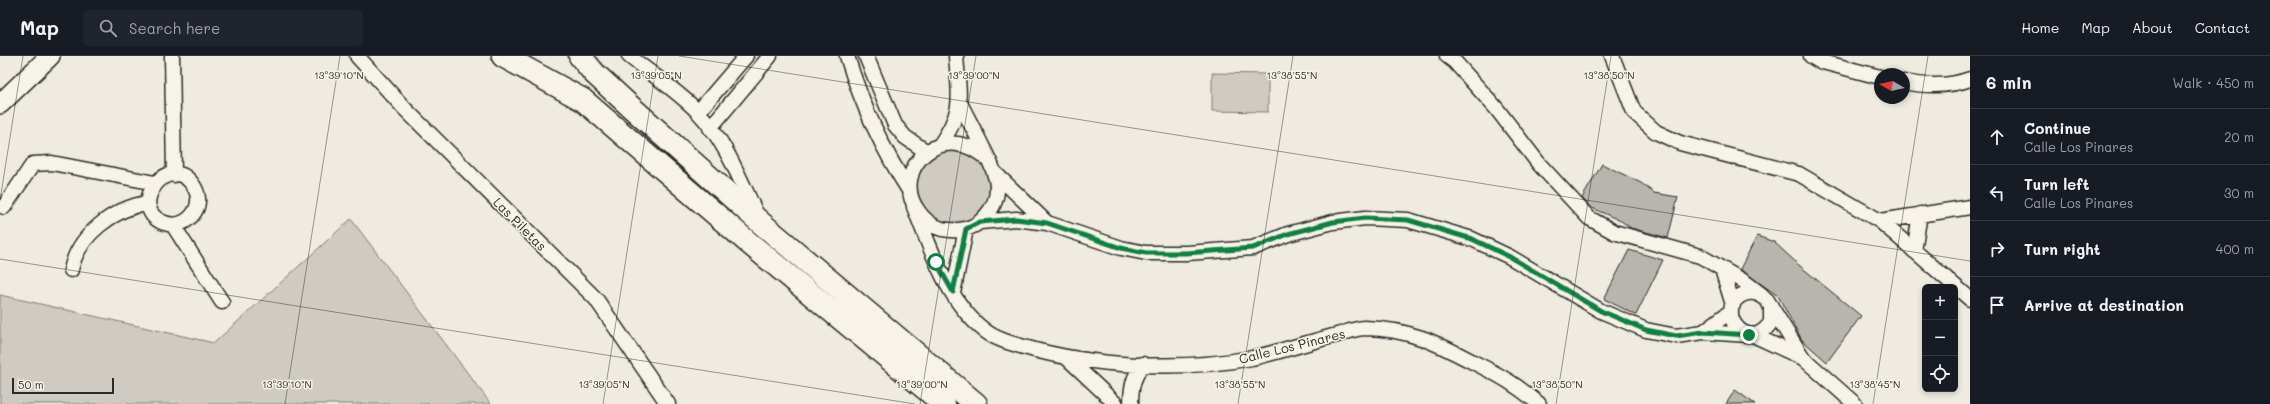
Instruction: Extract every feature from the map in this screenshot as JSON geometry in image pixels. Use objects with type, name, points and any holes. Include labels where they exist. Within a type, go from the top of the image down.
[{"type":"highway","points":[[503,56],[583,100],[749,243],[944,404]]},
{"type":"highway","points":[[580,56],[594,73],[761,223],[976,404]]},
{"type":"main road","points":[[0,104],[50,56]]},
{"type":"street","points":[[172,56],[174,175]]},
{"type":"street","name":"Las Piletas","points":[[357,56],[405,108],[596,299],[668,404]]},
{"type":"street","points":[[629,56],[698,112],[710,128],[734,168],[761,223]]},
{"type":"street","points":[[698,112],[746,56]]},
{"type":"street","points":[[710,128],[770,56]]},
{"type":"street","points":[[847,56],[858,92],[880,144],[910,192],[914,207],[923,219],[936,228],[951,231],[966,229],[980,222],[989,212],[995,200],[997,187],[992,167],[960,103],[956,56]]},
{"type":"street","points":[[866,56],[894,125],[905,137],[927,152]]},
{"type":"street","points":[[1447,56],[1460,67],[1496,108],[1539,164],[1589,218],[1614,232],[1700,256],[1745,282],[1762,295],[1771,306],[1803,358],[1855,404]]},
{"type":"street","points":[[1612,56],[1634,112],[1656,132],[1680,143],[1799,174],[1880,221],[1970,299]]},
{"type":"street","points":[[1811,56],[1819,61],[1874,75]]},
{"type":"street","points":[[1910,83],[1921,85],[1959,83],[1970,80]]},
{"type":"street","points":[[940,145],[953,126],[960,103]]},
{"type":"street","points":[[910,192],[911,177],[916,163],[927,152],[940,145],[954,143],[967,145],[980,151],[992,167],[1047,223]]},
{"type":"street","points":[[4,208],[33,164],[52,163],[155,183]]},
{"type":"street","points":[[174,175],[187,179],[196,190],[198,204],[192,217],[180,224],[173,225],[159,221],[154,216],[148,203],[150,189],[155,183],[160,179],[174,175]]},
{"type":"street","points":[[71,270],[74,258],[92,231],[110,218],[136,205],[148,203]]},
{"type":"street","points":[[1880,221],[1970,206]]},
{"type":"street","name":"Calle Los Pinares","points":[[914,207],[936,262],[953,292],[972,318],[984,330],[1002,340],[1052,355],[1066,357],[1143,364],[1210,363],[1252,358],[1363,328],[1391,330],[1443,345],[1517,385],[1540,404]]},
{"type":"street","points":[[1914,252],[1920,214]]},
{"type":"street","points":[[980,222],[1016,219],[1047,223],[1121,248],[1146,253],[1186,253],[1253,248],[1288,234],[1333,222],[1365,218],[1408,220],[1472,239],[1510,257],[1601,311],[1646,330],[1676,336],[1703,332],[1751,335],[1767,328],[1773,314],[1771,306]]},
{"type":"street","points":[[173,225],[222,302]]},
{"type":"street","points":[[953,292],[966,229]]},
{"type":"street","points":[[1722,269],[1732,308],[1735,327],[1741,332],[1803,358]]},
{"type":"street","points":[[1703,332],[1732,308],[1736,299],[1748,293],[1762,295]]},
{"type":"street","points":[[1066,357],[1116,404]]},
{"type":"street","points":[[1131,404],[1131,391],[1134,376],[1143,364]]},
{"type":"shaded area","points":[[1212,73],[1268,74],[1268,112],[1212,111]]},
{"type":"shaded area","points":[[954,150],[975,156],[985,166],[991,187],[985,208],[975,218],[954,224],[933,218],[923,208],[917,187],[923,166],[933,156]]},
{"type":"shaded area","points":[[351,219],[491,404],[0,404],[0,295],[214,343]]},
{"type":"building","points":[[1602,164],[1641,183],[1654,193],[1678,197],[1668,238],[1631,228],[1621,221],[1590,207],[1582,198]]},
{"type":"building","points":[[1757,236],[1774,242],[1800,266],[1861,316],[1827,362],[1802,340],[1778,296],[1740,269]]},
{"type":"building","points":[[1629,250],[1663,260],[1636,315],[1604,299]]},
{"type":"building","points":[[1735,390],[1755,404],[1726,404]]},
{"type":"route","points":[[936,262],[953,292],[966,229],[980,222],[1016,219],[1047,223],[1121,248],[1146,253],[1186,253],[1253,248],[1288,234],[1333,222],[1365,218],[1408,220],[1472,239],[1510,257],[1555,282],[1601,311],[1646,330],[1676,336],[1703,332],[1749,335]]}]
